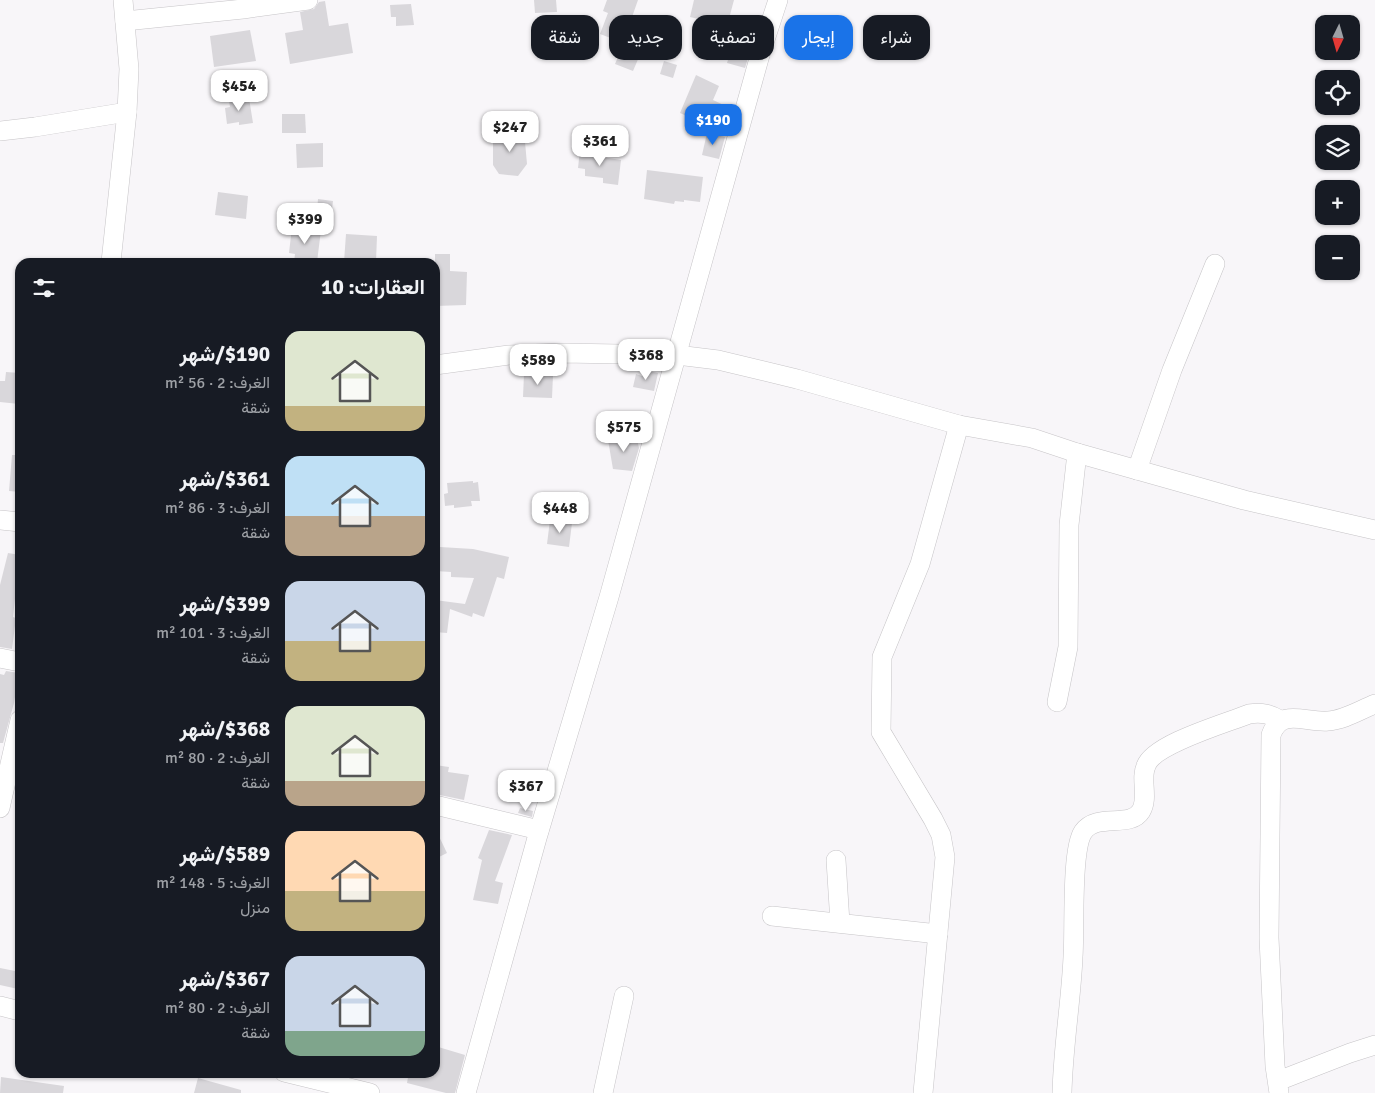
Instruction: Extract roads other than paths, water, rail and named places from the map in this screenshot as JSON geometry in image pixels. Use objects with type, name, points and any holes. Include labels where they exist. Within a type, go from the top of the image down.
[{"type":"street","points":[[111,258],[127,112],[129,69],[123,0]]},
{"type":"street","points":[[126,21],[308,0]]},
{"type":"street","points":[[466,1093],[539,830],[609,597],[749,93],[778,0]]},
{"type":"street","points":[[0,131],[127,112]]},
{"type":"street","points":[[1137,470],[1172,370],[1215,264]]},
{"type":"street","points":[[440,364],[509,354],[562,353],[677,356],[718,360],[759,369],[959,425],[1032,438],[1077,453],[1244,500],[1375,530]]},
{"type":"street","points":[[923,1093],[945,857],[933,819],[881,732],[882,657],[920,564],[959,425]]},
{"type":"street","points":[[1057,702],[1068,647],[1069,525],[1077,453]]},
{"type":"street","points":[[0,520],[15,522]]},
{"type":"street","points":[[0,658],[15,661]]},
{"type":"street","points":[[1375,704],[1355,713],[1328,721],[1288,718],[1280,720],[1274,726],[1270,736],[1269,847],[1269,938],[1278,1087],[1350,1053],[1375,1045]]},
{"type":"street","points":[[1062,1093],[1063,1058],[1073,958],[1076,864],[1078,848],[1084,831],[1090,825],[1129,818],[1141,811],[1144,804],[1144,772],[1146,764],[1149,758],[1169,745],[1249,714],[1260,712],[1280,720]]},
{"type":"street","points":[[0,808],[15,742]]},
{"type":"street","points":[[440,806],[539,830]]},
{"type":"street","points":[[836,860],[840,923]]},
{"type":"street","points":[[772,916],[938,934]]},
{"type":"street","points":[[603,1093],[624,996]]},
{"type":"street","points":[[0,1006],[15,1010]]},
{"type":"street","points":[[327,1078],[370,1093]]}]
